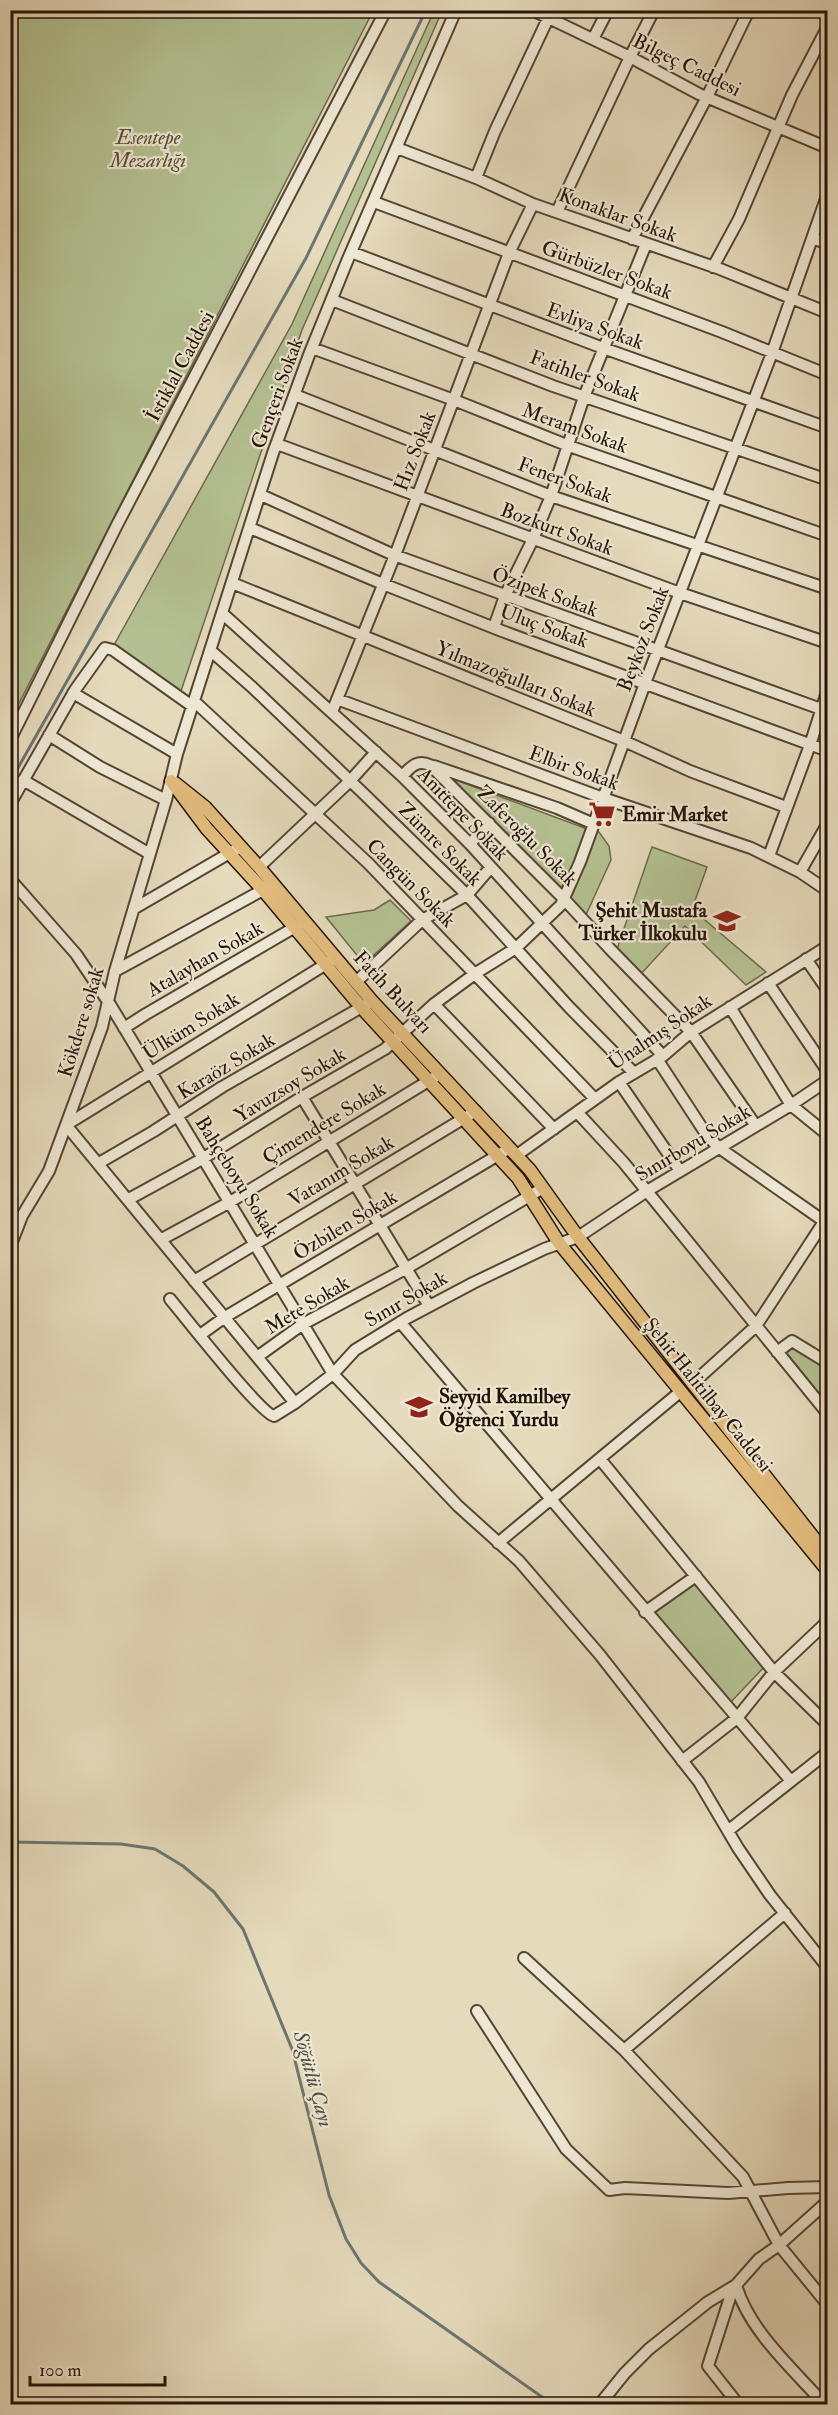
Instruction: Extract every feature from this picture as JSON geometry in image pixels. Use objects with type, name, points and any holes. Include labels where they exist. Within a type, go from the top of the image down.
[{"type":"main road","points":[[171,781],[201,822],[235,851],[259,867],[268,888]]},
{"type":"main road","points":[[235,851],[330,961]]},
{"type":"main road","name":"Fatih Bulvarı","points":[[330,961],[356,982],[514,1152],[578,1237]]},
{"type":"main road","name":"Şehit Halitilbay Caddesi","points":[[330,961],[361,1008],[518,1178],[559,1243],[828,1571]]},
{"type":"main road","name":"Şehit Halitilbay Caddesi","points":[[578,1237],[828,1556]]},
{"type":"street","name":"İstiklal Caddesi","points":[[10,740],[117,525],[386,10]]},
{"type":"street","name":"Gençeri Sokak","points":[[166,800],[177,754],[210,650],[277,444],[312,348],[456,10]]},
{"type":"street","name":"Bilgeç Caddesi","points":[[532,10],[550,14],[593,39],[707,97],[828,148]]},
{"type":"street","points":[[593,39],[608,10]]},
{"type":"street","points":[[557,212],[654,10]]},
{"type":"street","points":[[632,238],[707,97],[749,10]]},
{"type":"street","points":[[476,178],[495,131],[550,14]]},
{"type":"street","points":[[713,267],[739,219],[778,127],[828,26]]},
{"type":"street","name":"Konaklar Sokak","points":[[397,148],[476,178],[533,204],[713,267],[828,313]]},
{"type":"street","name":"Beykoz Sokak","points":[[404,1033],[434,1004],[476,973],[516,948],[543,924],[564,899],[772,353],[828,193]]},
{"type":"street","name":"Gürbüzler Sokak","points":[[374,202],[443,226],[828,375]]},
{"type":"street","name":"Hız Sokak","points":[[332,712],[472,354],[509,253],[533,204]]},
{"type":"street","points":[[813,238],[828,243]]},
{"type":"street","points":[[494,627],[505,596],[533,540],[551,496],[584,397],[646,244]]},
{"type":"street","name":"Evliya Sokak","points":[[351,252],[603,348],[828,428]]},
{"type":"street","name":"Fatihler Sokak","points":[[332,300],[584,397],[828,480]]},
{"type":"street","name":"Meram Sokak","points":[[312,348],[454,400],[568,446],[828,536]]},
{"type":"street","name":"Fener Sokak","points":[[295,395],[551,496],[828,589]]},
{"type":"street","name":"Bozkurt Sokak","points":[[277,444],[533,540],[828,643]]},
{"type":"street","name":"Özipek Sokak","points":[[261,495],[394,555],[821,709]]},
{"type":"street","name":"Uluç Sokak","points":[[250,528],[383,584],[494,627],[828,751]]},
{"type":"street","name":"Yılmazoğulları Sokak","points":[[232,583],[624,741],[690,771],[786,807]]},
{"type":"street","name":"Anıttepe Sokak","points":[[222,613],[402,776],[470,844],[660,1058],[706,1134],[718,1147],[826,1221]]},
{"type":"street","name":"Cangün Sokak","points":[[73,693],[105,648],[193,703],[315,813],[476,973],[595,1099]]},
{"type":"street","name":"Zümre Sokak","points":[[210,650],[252,687],[466,895],[569,1007],[634,1073]]},
{"type":"street","points":[[770,856],[828,689]]},
{"type":"street","points":[[10,804],[73,693],[177,754]]},
{"type":"street","name":"Elbir Sokak","points":[[337,699],[603,798],[770,856],[800,872],[828,891]]},
{"type":"street","points":[[49,735],[100,768],[166,800]]},
{"type":"street","points":[[259,867],[350,781],[376,752]]},
{"type":"street","points":[[402,776],[417,762],[423,762],[547,805],[594,824]]},
{"type":"street","name":"Zaferoğlu Sokak","points":[[430,765],[564,899],[691,1032],[756,1126]]},
{"type":"street","points":[[23,780],[150,854]]},
{"type":"street","name":"Kökdere sokak","points":[[10,1247],[22,1216],[49,1171],[102,1027],[115,970],[166,800]]},
{"type":"street","points":[[470,844],[489,823]]},
{"type":"street","points":[[800,872],[828,823]]},
{"type":"street","points":[[135,908],[235,851]]},
{"type":"street","points":[[356,982],[422,920],[466,895],[491,867]]},
{"type":"street","name":"Bahçeboyu Sokak","points":[[10,879],[76,954],[108,1001],[333,1374],[458,1506],[525,1568],[600,1655],[699,1782],[738,1848],[828,1968]]},
{"type":"street","points":[[115,970],[268,888]]},
{"type":"street","name":"Atalayhan Sokak","points":[[124,1028],[300,925]]},
{"type":"street","name":"Ünalmış Sokak","points":[[514,1152],[554,1129],[619,1082],[660,1058],[691,1032],[828,946]]},
{"type":"street","points":[[806,959],[828,991]]},
{"type":"street","name":"Ülküm Sokak","points":[[66,1125],[330,961]]},
{"type":"street","points":[[768,983],[828,1072]]},
{"type":"street","name":"Karaöz Sokak","points":[[99,1163],[372,1001]]},
{"type":"street","points":[[434,1004],[554,1129]]},
{"type":"street","points":[[730,1007],[791,1105],[828,1135]]},
{"type":"street","name":"Yavuzsoy Sokak","points":[[129,1199],[202,1159],[393,1042],[404,1033]]},
{"type":"street","name":"Çimendere Sokak","points":[[162,1239],[230,1202],[441,1073]]},
{"type":"street","name":"Sınırboyu Sokak","points":[[578,1237],[647,1191],[791,1105],[828,1080]]},
{"type":"street","points":[[619,1082],[680,1171]]},
{"type":"street","points":[[302,1097],[429,1306]]},
{"type":"street","name":"Vatanım Sokak","points":[[194,1281],[476,1111]]},
{"type":"street","points":[[577,1112],[624,1163],[828,1414]]},
{"type":"street","name":"Mete Sokak","points":[[66,1125],[257,1357],[303,1324],[407,1268],[543,1188]]},
{"type":"street","name":"Özbilen Sokak","points":[[200,1335],[225,1317],[498,1156],[514,1152]]},
{"type":"street","points":[[692,1383],[756,1326],[826,1221]]},
{"type":"street","name":"Sınır Sokak","points":[[200,1335],[268,1415],[274,1416],[333,1374],[355,1350],[400,1322],[473,1282],[559,1243],[578,1237]]},
{"type":"street","points":[[170,1299],[200,1335]]},
{"type":"street","points":[[400,1322],[791,1781]]},
{"type":"street","points":[[777,1352],[792,1341],[828,1363]]},
{"type":"street","points":[[257,1357],[295,1403]]},
{"type":"street","points":[[498,1543],[680,1392]]},
{"type":"street","points":[[600,1459],[774,1672],[828,1725]]},
{"type":"street","points":[[645,1612],[696,1576]]},
{"type":"street","points":[[682,1761],[737,1718],[774,1672],[828,1621]]},
{"type":"street","points":[[729,1830],[828,1752]]},
{"type":"street","points":[[624,2050],[785,1913]]},
{"type":"street","points":[[524,1958],[624,2050],[743,2177],[779,2245],[828,2305]]},
{"type":"street","points":[[477,2011],[566,2149],[609,2190],[625,2188],[699,2193],[828,2187]]},
{"type":"street","points":[[738,2404],[708,2366],[731,2289],[759,2259],[779,2245],[827,2201]]},
{"type":"street","points":[[736,2285],[753,2323],[824,2402]]},
{"type":"street","points":[[600,2404],[625,2373],[656,2343],[708,2302],[736,2285]]},
{"type":"green space","name":"Esentepe Mezarlığı","points":[[10,11],[373,11],[11,719]]},
{"type":"green space","points":[[434,11],[442,11],[302,330],[181,691],[114,645],[292,324]]},
{"type":"green space","points":[[453,779],[587,829],[563,891]]},
{"type":"green space","points":[[596,828],[609,846],[611,860],[585,917],[566,896]]},
{"type":"green space","points":[[652,847],[707,867],[692,909],[766,972],[746,985],[685,926],[640,975],[616,952]]},
{"type":"green space","points":[[390,900],[411,921],[364,964],[326,917],[374,910]]},
{"type":"green space","points":[[792,1339],[827,1364],[827,1403],[782,1347]]},
{"type":"green space","points":[[694,1580],[765,1666],[729,1704],[650,1611]]},
{"type":"waterway","points":[[10,782],[306,258],[426,10]]},
{"type":"waterway","name":"Söğütlü Çayı","points":[[10,1842],[121,1844],[155,1849],[183,1866],[214,1892],[243,1929],[292,2049],[329,2195],[346,2239],[361,2263],[379,2282],[552,2404]]},
{"type":"place","name":"Emir Market","points":[[602,814]]},
{"type":"place","name":"Şehit Mustafa Türker İlkokulu","points":[[727,921]]},
{"type":"place","name":"Seyyid Kamilbey Öğrenci Yurdu","points":[[419,1407]]}]
